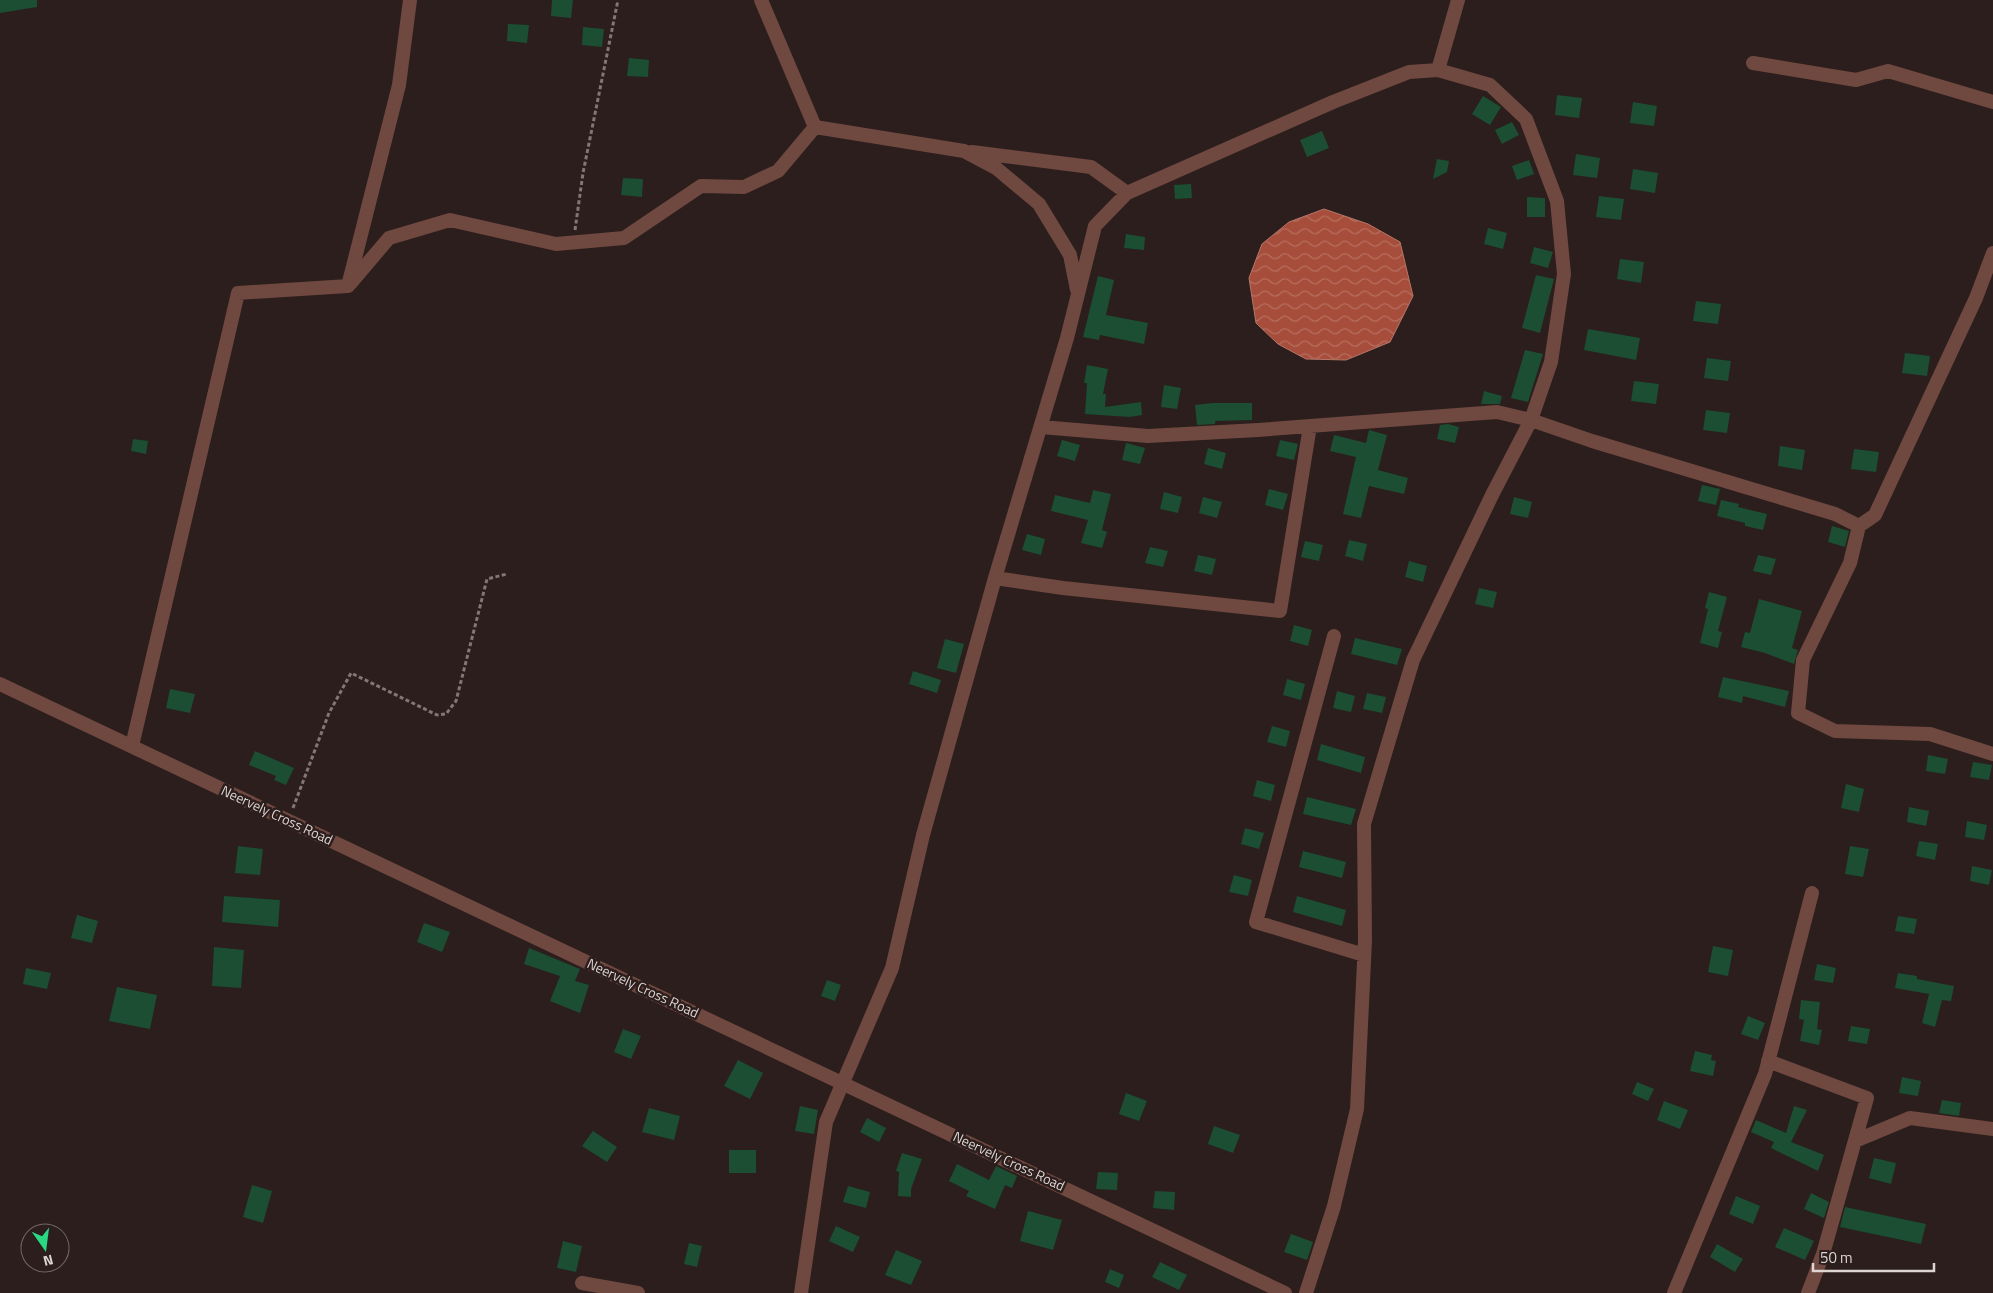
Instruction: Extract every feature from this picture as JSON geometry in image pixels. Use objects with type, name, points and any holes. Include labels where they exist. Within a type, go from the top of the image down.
[{"type":"street","points":[[348,286],[399,85],[410,0]]},
{"type":"street","points":[[761,0],[815,127]]},
{"type":"street","points":[[1438,70],[1458,0]]},
{"type":"street","points":[[1753,63],[1856,80],[1888,70],[1993,102]]},
{"type":"street","points":[[801,1293],[826,1122],[892,968],[923,835],[995,578],[1078,296],[1095,226],[1127,193],[1333,102],[1409,72],[1438,70],[1490,84],[1526,119],[1557,200],[1564,274],[1551,362],[1531,420],[1492,495],[1413,660],[1364,824],[1364,954],[1357,1109],[1334,1206],[1306,1293]]},
{"type":"street","points":[[132,746],[238,293],[348,286],[389,238],[450,220],[556,244],[624,238],[701,186],[744,187],[778,171],[815,127]]},
{"type":"street","points":[[815,127],[964,151],[1091,167],[1127,193]]},
{"type":"street","points":[[964,151],[996,168],[1039,204],[1070,255],[1078,296]]},
{"type":"street","points":[[1993,253],[1976,298],[1875,515],[1858,526],[1850,563],[1803,660],[1798,712],[1834,731],[1930,734],[1993,754]]},
{"type":"street","points":[[1041,427],[1148,436],[1497,412],[1531,420],[1592,441],[1835,514],[1858,526]]},
{"type":"street","points":[[995,578],[1063,588],[1280,611],[1310,426]]},
{"type":"street","points":[[1334,636],[1256,922],[1364,954]]},
{"type":"street","name":"Neervely Cross Road","points":[[0,684],[1285,1293]]},
{"type":"street","points":[[1674,1293],[1768,1061],[1812,893]]},
{"type":"street","points":[[1768,1061],[1867,1098],[1823,1254],[1808,1293]]},
{"type":"street","points":[[1855,1141],[1910,1118],[1993,1129]]},
{"type":"street","points":[[582,1282],[638,1293]]},
{"type":"path","points":[[573,242],[583,173],[618,0]]},
{"type":"path","points":[[288,820],[329,713],[351,673],[436,715],[446,714],[456,701],[487,579],[507,574]]},
{"type":"water","points":[[1324,209],[1368,224],[1400,242],[1413,296],[1390,342],[1346,360],[1306,359],[1278,344],[1256,323],[1249,278],[1262,244],[1289,222]]},
{"type":"building","points":[[0,0],[37,0],[37,7],[0,13]]},
{"type":"building","points":[[552,0],[573,0],[571,18],[551,16]]},
{"type":"building","points":[[508,24],[529,25],[527,43],[507,41]]},
{"type":"building","points":[[583,27],[604,29],[602,47],[582,45]]},
{"type":"building","points":[[629,58],[649,60],[648,77],[627,76]]},
{"type":"building","points":[[1557,95],[1582,98],[1579,118],[1555,115]]},
{"type":"building","points":[[1483,96],[1501,107],[1490,125],[1472,114]]},
{"type":"building","points":[[1633,102],[1657,106],[1654,126],[1630,123]]},
{"type":"building","points":[[1512,122],[1519,135],[1502,144],[1495,130]]},
{"type":"building","points":[[1322,131],[1329,148],[1307,157],[1300,140]]},
{"type":"building","points":[[1576,154],[1600,158],[1597,178],[1573,175]]},
{"type":"building","points":[[1437,159],[1449,161],[1447,172],[1433,179]]},
{"type":"building","points":[[1529,160],[1534,174],[1517,180],[1512,166]]},
{"type":"building","points":[[1633,169],[1658,173],[1655,193],[1630,189]]},
{"type":"building","points":[[623,178],[643,179],[642,197],[621,195]]},
{"type":"building","points":[[1191,184],[1192,198],[1175,199],[1174,185]]},
{"type":"building","points":[[1599,196],[1624,199],[1621,220],[1596,217]]},
{"type":"building","points":[[1527,197],[1545,198],[1545,217],[1527,217]]},
{"type":"building","points":[[1488,228],[1507,233],[1503,249],[1484,244]]},
{"type":"building","points":[[1126,234],[1145,237],[1144,250],[1124,248]]},
{"type":"building","points":[[1534,247],[1553,252],[1548,268],[1530,263]]},
{"type":"building","points":[[1620,259],[1644,262],[1641,283],[1617,279]]},
{"type":"building","points":[[1536,275],[1554,279],[1540,333],[1522,328]]},
{"type":"building","points":[[1098,276],[1114,280],[1106,315],[1148,323],[1144,344],[1100,335],[1099,340],[1083,337]]},
{"type":"building","points":[[1696,301],[1721,304],[1718,324],[1693,321]]},
{"type":"building","points":[[1588,329],[1640,338],[1636,360],[1584,350]]},
{"type":"building","points":[[1525,350],[1543,354],[1528,402],[1511,398]]},
{"type":"building","points":[[1905,353],[1930,356],[1927,376],[1902,373]]},
{"type":"building","points":[[1707,358],[1731,361],[1728,381],[1704,378]]},
{"type":"building","points":[[1087,365],[1108,369],[1103,394],[1106,394],[1105,407],[1141,402],[1142,415],[1129,417],[1085,414],[1087,383],[1084,383]]},
{"type":"building","points":[[1634,381],[1659,384],[1656,404],[1631,401]]},
{"type":"building","points":[[1164,385],[1181,388],[1177,409],[1161,407]]},
{"type":"building","points":[[1484,391],[1502,396],[1500,404],[1481,404]]},
{"type":"building","points":[[1252,403],[1252,420],[1215,421],[1215,424],[1197,425],[1195,405]]},
{"type":"building","points":[[1706,410],[1730,413],[1727,433],[1703,430]]},
{"type":"building","points":[[1448,424],[1459,427],[1455,443],[1437,439],[1440,425]]},
{"type":"building","points":[[1369,430],[1387,435],[1378,470],[1408,478],[1404,494],[1369,486],[1361,518],[1343,514],[1356,457],[1330,451],[1334,435],[1366,443]]},
{"type":"building","points":[[133,439],[148,441],[146,454],[131,451]]},
{"type":"building","points":[[1062,440],[1080,445],[1075,461],[1057,456]]},
{"type":"building","points":[[1280,440],[1298,444],[1294,460],[1276,456]]},
{"type":"building","points":[[1126,443],[1145,448],[1140,464],[1122,460]]},
{"type":"building","points":[[1780,446],[1805,450],[1802,470],[1778,466]]},
{"type":"building","points":[[1208,448],[1226,453],[1222,469],[1204,464]]},
{"type":"building","points":[[1854,449],[1879,452],[1876,472],[1851,469]]},
{"type":"building","points":[[1702,485],[1720,489],[1716,505],[1698,501]]},
{"type":"building","points":[[1269,489],[1288,494],[1283,510],[1265,505]]},
{"type":"building","points":[[1093,490],[1111,494],[1102,530],[1107,532],[1102,548],[1081,543],[1088,520],[1051,511],[1055,495],[1090,503]]},
{"type":"building","points":[[1164,492],[1182,497],[1178,513],[1160,509]]},
{"type":"building","points":[[1203,497],[1222,502],[1217,518],[1199,513]]},
{"type":"building","points":[[1514,497],[1532,502],[1528,518],[1510,514]]},
{"type":"building","points":[[1721,500],[1739,504],[1738,507],[1767,514],[1763,530],[1717,516]]},
{"type":"building","points":[[1832,526],[1849,531],[1845,547],[1828,542]]},
{"type":"building","points":[[1027,534],[1045,539],[1041,555],[1022,550]]},
{"type":"building","points":[[1349,540],[1367,544],[1363,561],[1345,556]]},
{"type":"building","points":[[1305,541],[1323,545],[1319,561],[1301,557]]},
{"type":"building","points":[[1150,547],[1168,551],[1163,567],[1145,563]]},
{"type":"building","points":[[1198,555],[1216,559],[1212,575],[1194,571]]},
{"type":"building","points":[[1758,555],[1776,559],[1771,575],[1753,571]]},
{"type":"building","points":[[1409,561],[1427,566],[1423,582],[1405,577]]},
{"type":"building","points":[[1479,588],[1497,592],[1493,608],[1475,604]]},
{"type":"building","points":[[1709,592],[1727,597],[1718,631],[1722,632],[1718,648],[1700,643],[1708,609],[1705,608]]},
{"type":"building","points":[[1759,599],[1802,611],[1792,648],[1798,650],[1794,664],[1765,653],[1741,647],[1745,632],[1750,633]]},
{"type":"building","points":[[1294,625],[1312,630],[1308,646],[1290,641]]},
{"type":"building","points":[[1355,638],[1402,649],[1397,665],[1351,654]]},
{"type":"building","points":[[945,639],[964,644],[956,673],[937,668]]},
{"type":"building","points":[[913,671],[941,680],[937,693],[909,684]]},
{"type":"building","points":[[1723,677],[1789,691],[1785,707],[1743,696],[1742,703],[1718,697]]},
{"type":"building","points":[[1287,679],[1305,684],[1301,700],[1283,695]]},
{"type":"building","points":[[170,689],[195,694],[190,713],[166,708]]},
{"type":"building","points":[[1337,691],[1355,696],[1351,712],[1333,708]]},
{"type":"building","points":[[1367,693],[1386,697],[1382,713],[1363,709]]},
{"type":"building","points":[[1272,726],[1290,731],[1286,747],[1267,742]]},
{"type":"building","points":[[1321,744],[1365,757],[1361,773],[1317,760]]},
{"type":"building","points":[[255,751],[294,768],[286,785],[274,780],[276,776],[249,765]]},
{"type":"building","points":[[1928,755],[1948,759],[1945,774],[1926,771]]},
{"type":"building","points":[[1973,762],[1992,765],[1989,780],[1970,777]]},
{"type":"building","points":[[1257,780],[1275,785],[1271,801],[1253,796]]},
{"type":"building","points":[[1846,784],[1864,789],[1859,812],[1841,808]]},
{"type":"building","points":[[1307,797],[1356,809],[1351,825],[1303,814]]},
{"type":"building","points":[[1909,807],[1929,811],[1926,826],[1907,822]]},
{"type":"building","points":[[1967,821],[1987,825],[1984,840],[1965,837]]},
{"type":"building","points":[[1245,828],[1264,833],[1259,849],[1241,844]]},
{"type":"building","points":[[1919,841],[1938,844],[1935,860],[1916,856]]},
{"type":"building","points":[[238,846],[263,849],[260,875],[235,873]]},
{"type":"building","points":[[1850,846],[1869,849],[1863,877],[1845,874]]},
{"type":"building","points":[[1303,851],[1346,862],[1342,878],[1299,867]]},
{"type":"building","points":[[1972,866],[1992,870],[1989,885],[1970,881]]},
{"type":"building","points":[[1234,875],[1252,880],[1248,896],[1229,892]]},
{"type":"building","points":[[224,896],[280,900],[278,927],[222,922]]},
{"type":"building","points":[[1297,896],[1346,910],[1342,926],[1293,912]]},
{"type":"building","points":[[77,915],[98,921],[92,943],[71,938]]},
{"type":"building","points":[[1898,916],[1917,919],[1914,934],[1895,931]]},
{"type":"building","points":[[424,923],[450,932],[442,952],[417,942]]},
{"type":"building","points":[[1713,946],[1733,950],[1728,976],[1708,972]]},
{"type":"building","points":[[214,947],[244,950],[241,988],[212,986]]},
{"type":"building","points":[[529,948],[580,969],[575,981],[589,985],[580,1013],[550,1001],[560,976],[524,964]]},
{"type":"building","points":[[1817,964],[1836,968],[1833,983],[1814,980]]},
{"type":"building","points":[[26,968],[51,973],[47,989],[23,984]]},
{"type":"building","points":[[1898,973],[1917,976],[1917,979],[1954,986],[1951,1001],[1942,1000],[1935,1027],[1922,1023],[1929,994],[1895,988]]},
{"type":"building","points":[[827,980],[841,985],[835,1001],[821,996]]},
{"type":"building","points":[[117,987],[157,995],[150,1029],[109,1021]]},
{"type":"building","points":[[1801,1000],[1820,1002],[1817,1029],[1822,1030],[1819,1045],[1800,1041],[1804,1020],[1799,1019]]},
{"type":"building","points":[[1748,1016],[1765,1023],[1758,1040],[1741,1034]]},
{"type":"building","points":[[1851,1026],[1870,1029],[1867,1044],[1848,1041]]},
{"type":"building","points":[[623,1029],[641,1036],[631,1059],[614,1052]]},
{"type":"building","points":[[1695,1051],[1712,1055],[1711,1060],[1716,1061],[1713,1076],[1690,1071]]},
{"type":"building","points":[[738,1060],[763,1073],[750,1099],[724,1086]]},
{"type":"building","points":[[1902,1077],[1921,1081],[1918,1096],[1899,1093]]},
{"type":"building","points":[[1637,1082],[1654,1089],[1648,1101],[1632,1094]]},
{"type":"building","points":[[1126,1093],[1147,1101],[1139,1121],[1119,1114]]},
{"type":"building","points":[[1942,1100],[1961,1103],[1959,1116],[1939,1113]]},
{"type":"building","points":[[1664,1101],[1688,1110],[1680,1129],[1657,1120]]},
{"type":"building","points":[[800,1106],[818,1110],[814,1134],[795,1131]]},
{"type":"building","points":[[1794,1106],[1807,1110],[1791,1142],[1824,1155],[1818,1171],[1771,1148],[1774,1142],[1751,1132],[1756,1120],[1786,1133]]},
{"type":"building","points":[[649,1108],[680,1116],[674,1140],[642,1132]]},
{"type":"building","points":[[867,1118],[886,1128],[879,1142],[860,1132]]},
{"type":"building","points":[[1214,1126],[1240,1135],[1233,1153],[1208,1144]]},
{"type":"building","points":[[593,1131],[617,1147],[607,1162],[582,1146]]},
{"type":"building","points":[[729,1150],[756,1150],[756,1173],[729,1173]]},
{"type":"building","points":[[902,1153],[922,1159],[911,1189],[911,1197],[898,1196],[899,1172],[896,1171]]},
{"type":"building","points":[[1874,1158],[1896,1163],[1891,1184],[1869,1178]]},
{"type":"building","points":[[957,1164],[989,1180],[996,1166],[1017,1176],[1012,1188],[1005,1185],[995,1209],[966,1196],[969,1191],[949,1181]]},
{"type":"building","points":[[1098,1172],[1118,1173],[1117,1190],[1096,1189]]},
{"type":"building","points":[[252,1185],[272,1191],[263,1223],[243,1217]]},
{"type":"building","points":[[848,1186],[870,1192],[866,1208],[843,1202]]},
{"type":"building","points":[[1155,1191],[1175,1192],[1174,1210],[1153,1208]]},
{"type":"building","points":[[1811,1193],[1829,1202],[1824,1218],[1804,1209]]},
{"type":"building","points":[[1736,1196],[1760,1206],[1753,1224],[1729,1214]]},
{"type":"building","points":[[1845,1207],[1926,1224],[1921,1244],[1840,1227]]},
{"type":"building","points":[[1028,1211],[1062,1220],[1053,1250],[1020,1241]]},
{"type":"building","points":[[836,1226],[860,1237],[853,1252],[829,1241]]},
{"type":"building","points":[[1784,1228],[1814,1241],[1805,1260],[1775,1247]]},
{"type":"building","points":[[1291,1234],[1313,1242],[1307,1260],[1284,1252]]},
{"type":"building","points":[[563,1241],[582,1246],[576,1272],[557,1268]]},
{"type":"building","points":[[689,1243],[702,1246],[697,1267],[684,1264]]},
{"type":"building","points":[[1717,1244],[1743,1259],[1735,1272],[1710,1257]]},
{"type":"building","points":[[896,1250],[922,1261],[911,1285],[885,1275]]},
{"type":"building","points":[[1160,1262],[1187,1275],[1179,1290],[1152,1277]]},
{"type":"building","points":[[1110,1269],[1124,1275],[1119,1288],[1105,1282]]}]
